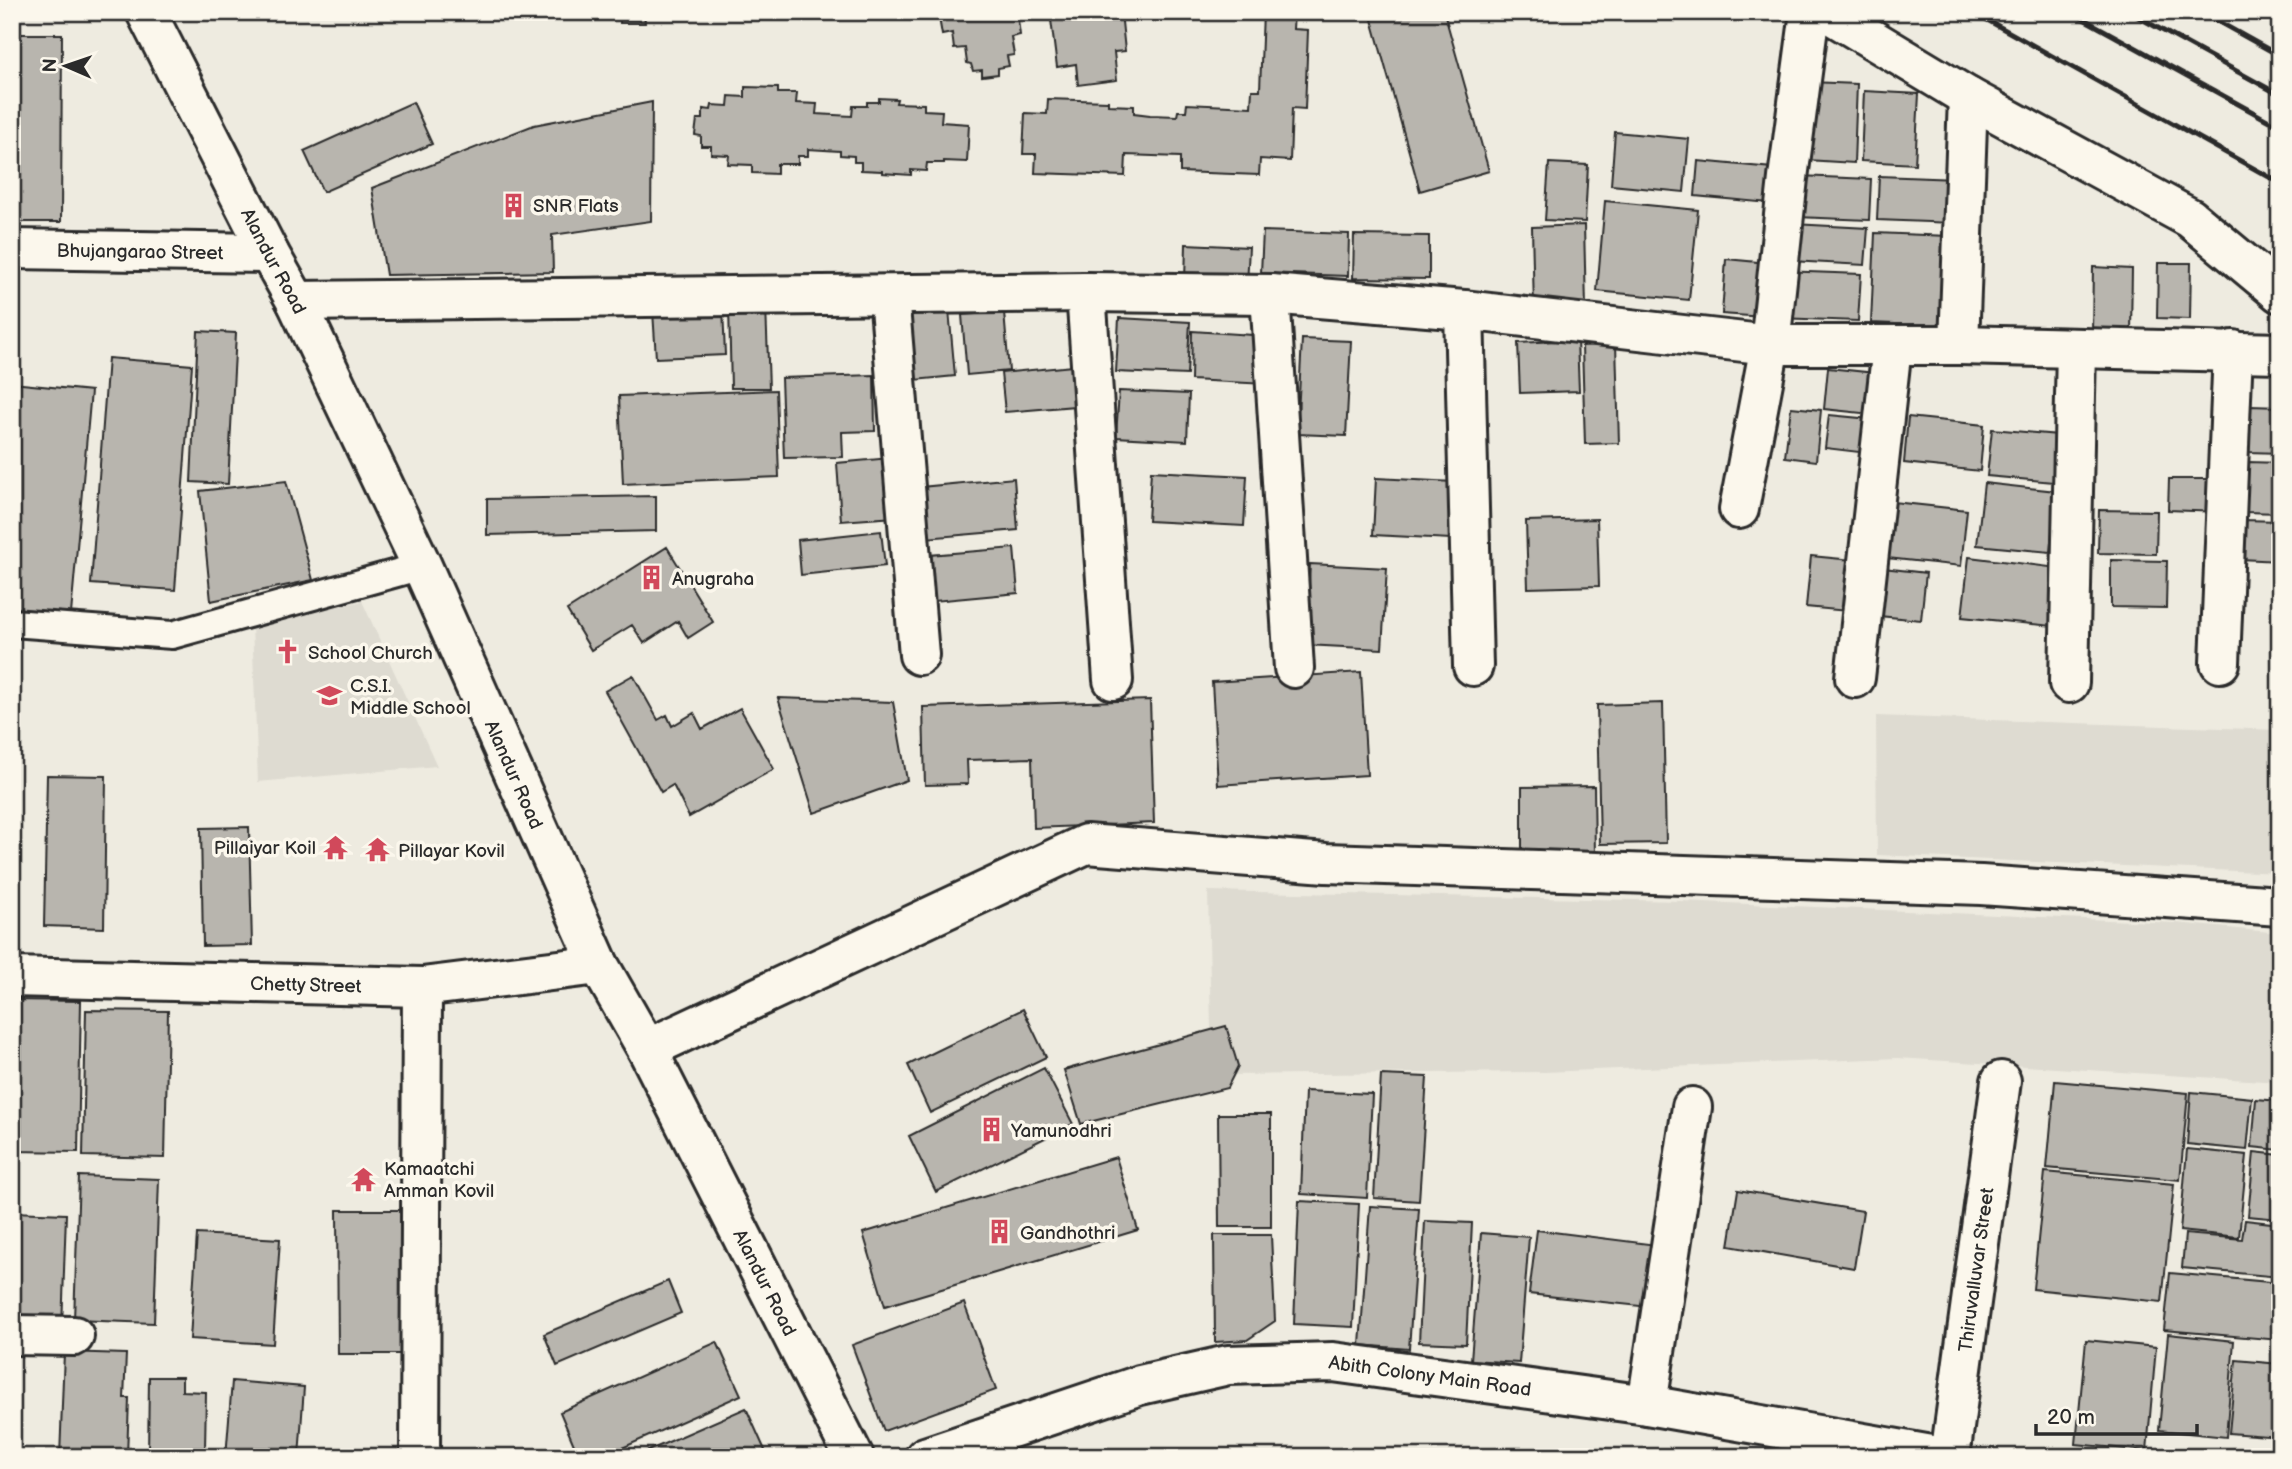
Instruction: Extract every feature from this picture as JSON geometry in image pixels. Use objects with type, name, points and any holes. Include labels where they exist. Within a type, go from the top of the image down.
[{"type":"street","name":"Alandur Road","points":[[146,12],[296,301],[422,566],[599,965],[647,1049],[854,1457]]},
{"type":"street","points":[[1739,509],[1770,345],[1810,12]]},
{"type":"street","points":[[1827,12],[1968,97],[2190,218],[2280,293]]},
{"type":"street","points":[[1959,345],[1968,97]]},
{"type":"street","name":"Bhujangarao Street","points":[[12,249],[269,253]]},
{"type":"street","points":[[296,301],[1086,292],[1270,294],[1464,310],[1770,345],[1959,345],[2280,353]]},
{"type":"street","points":[[1086,292],[1113,680]]},
{"type":"street","points":[[1270,294],[1294,668]]},
{"type":"street","points":[[889,295],[919,655]]},
{"type":"street","points":[[1464,310],[1473,666]]},
{"type":"street","points":[[1856,678],[1892,346]]},
{"type":"street","points":[[2069,684],[2076,348]]},
{"type":"street","points":[[2220,663],[2233,350]]},
{"type":"street","points":[[647,1049],[1086,844],[1326,863],[1981,884],[2280,906]]},
{"type":"street","name":"Chetty Street","points":[[12,977],[422,987],[599,965]]},
{"type":"street","points":[[420,1457],[422,987]]},
{"type":"street","name":"Thiruvalluvar Street","points":[[1950,1457],[2001,1081]]},
{"type":"street","points":[[1647,1405],[1692,1107]]},
{"type":"street","points":[[12,1335],[74,1336]]},
{"type":"street","name":"Abith Colony Main Road","points":[[925,1457],[1140,1385],[1228,1365],[1333,1362],[1647,1405],[1943,1457]]},
{"type":"lane","points":[[12,623],[172,635],[422,566]]},
{"type":"shaded area","name":"C.S.I. Middle School","points":[[362,601],[437,766],[258,782],[252,625]]},
{"type":"shaded area","points":[[1876,716],[2280,730],[2280,873],[1877,855]]},
{"type":"shaded area","points":[[1208,891],[1682,901],[2176,923],[2280,933],[2280,1082],[1898,1058],[1544,1072],[1212,1075]]},
{"type":"building","points":[[596,12],[644,12],[645,23],[620,23],[620,16],[596,16]]},
{"type":"building","points":[[938,12],[1017,12],[1020,35],[1011,37],[1014,55],[1007,56],[1009,66],[998,68],[998,74],[982,76],[982,70],[973,71],[971,64],[967,63],[965,48],[954,49],[952,33],[942,35]]},
{"type":"building","points":[[1050,12],[1121,12],[1125,51],[1114,52],[1117,80],[1078,85],[1076,64],[1057,67]]},
{"type":"building","points":[[1263,12],[1294,12],[1293,29],[1308,30],[1305,109],[1292,108],[1290,161],[1260,159],[1259,175],[1180,172],[1180,157],[1126,155],[1125,176],[1035,173],[1036,154],[1023,154],[1025,113],[1047,114],[1048,99],[1108,101],[1108,105],[1134,106],[1134,113],[1150,115],[1177,116],[1178,111],[1186,111],[1187,104],[1251,107],[1252,90],[1260,90]]},
{"type":"building","points":[[1385,12],[1444,12],[1489,171],[1420,191],[1371,16]]},
{"type":"building","points":[[12,34],[62,34],[61,222],[12,222]]},
{"type":"building","points":[[1810,82],[1857,84],[1854,163],[1807,160]]},
{"type":"building","points":[[745,87],[778,88],[778,93],[797,93],[796,103],[817,104],[816,114],[852,116],[853,106],[867,106],[867,102],[879,102],[879,98],[897,99],[896,103],[924,104],[924,110],[942,111],[941,122],[969,124],[967,162],[927,163],[926,171],[911,170],[911,175],[882,173],[861,170],[861,162],[854,162],[854,156],[840,155],[840,151],[808,149],[808,156],[798,156],[798,164],[777,164],[777,174],[752,173],[752,165],[728,164],[729,155],[711,154],[711,146],[701,146],[701,136],[695,135],[697,119],[703,119],[703,109],[711,110],[712,105],[728,106],[729,96],[745,97]]},
{"type":"building","points":[[1864,91],[1919,94],[1915,164],[1861,161]]},
{"type":"building","points":[[413,102],[432,144],[323,192],[304,151]]},
{"type":"building","name":"SNR Flats","points":[[652,102],[651,221],[552,235],[553,272],[386,275],[372,188],[534,125]]},
{"type":"building","points":[[1615,132],[1689,139],[1684,192],[1611,185]]},
{"type":"building","points":[[1698,161],[1783,169],[1780,204],[1695,196]]},
{"type":"building","points":[[1549,163],[1588,165],[1585,222],[1545,220]]},
{"type":"building","points":[[1799,176],[1871,179],[1869,220],[1797,217]]},
{"type":"building","points":[[1879,176],[1956,179],[1954,223],[1877,220]]},
{"type":"building","points":[[1605,201],[1698,210],[1689,300],[1597,291]]},
{"type":"building","points":[[1793,224],[1868,228],[1865,265],[1790,261]]},
{"type":"building","points":[[1584,225],[1586,308],[1534,309],[1532,227]]},
{"type":"building","points":[[1263,231],[1349,234],[1348,276],[1261,273]]},
{"type":"building","points":[[1875,233],[1949,236],[1945,326],[1871,323]]},
{"type":"building","points":[[1354,235],[1429,236],[1429,279],[1353,278]]},
{"type":"building","points":[[1186,244],[1249,247],[1247,285],[1185,282]]},
{"type":"building","points":[[1726,259],[1768,263],[1763,317],[1722,314]]},
{"type":"building","points":[[2158,263],[2191,263],[2190,319],[2157,318]]},
{"type":"building","points":[[2093,267],[2132,269],[2131,333],[2092,332]]},
{"type":"building","points":[[1781,271],[1861,274],[1858,321],[1779,318]]},
{"type":"building","points":[[766,306],[769,388],[731,388],[729,307]]},
{"type":"building","points":[[723,308],[725,355],[656,358],[653,311]]},
{"type":"building","points":[[949,310],[955,376],[915,380],[910,314]]},
{"type":"building","points":[[1004,312],[1009,371],[967,375],[962,315]]},
{"type":"building","points":[[1119,318],[1190,322],[1187,375],[1116,372]]},
{"type":"building","points":[[198,331],[236,333],[228,484],[191,482]]},
{"type":"building","points":[[1192,331],[1268,336],[1266,384],[1191,380]]},
{"type":"building","points":[[1302,339],[1351,341],[1346,436],[1297,434]]},
{"type":"building","points":[[1577,340],[1579,391],[1520,393],[1518,343]]},
{"type":"building","points":[[1616,344],[1619,443],[1585,444],[1582,346]]},
{"type":"building","points":[[108,358],[192,365],[175,590],[91,584]]},
{"type":"building","points":[[1083,365],[1086,405],[1005,412],[1001,373]]},
{"type":"building","points":[[1828,368],[1875,373],[1871,414],[1824,409]]},
{"type":"building","points":[[874,375],[875,431],[842,432],[843,457],[784,458],[781,378]]},
{"type":"building","points":[[12,383],[91,391],[71,614],[12,608]]},
{"type":"building","points":[[776,390],[779,477],[623,484],[619,396]]},
{"type":"building","points":[[1119,391],[1189,394],[1187,441],[1116,437]]},
{"type":"building","points":[[2250,406],[2280,407],[2280,453],[2248,452]]},
{"type":"building","points":[[1791,407],[1821,410],[1816,461],[1785,457]]},
{"type":"building","points":[[1829,415],[1870,419],[1867,453],[1825,448]]},
{"type":"building","points":[[1908,417],[1984,425],[1980,471],[1904,463]]},
{"type":"building","points":[[1992,429],[2058,435],[2053,482],[1987,476]]},
{"type":"building","points":[[890,458],[895,517],[841,521],[837,463]]},
{"type":"building","points":[[2248,462],[2280,463],[2280,513],[2245,512]]},
{"type":"building","points":[[1151,471],[1247,476],[1244,526],[1148,521]]},
{"type":"building","points":[[1014,478],[1018,530],[926,538],[921,487]]},
{"type":"building","points":[[1376,478],[1454,482],[1451,539],[1373,535]]},
{"type":"building","points":[[2169,479],[2220,479],[2219,512],[2168,510]]},
{"type":"building","points":[[286,481],[313,580],[211,601],[200,491]]},
{"type":"building","points":[[1984,483],[2056,491],[2050,552],[1977,545]]},
{"type":"building","points":[[656,496],[656,531],[487,535],[487,499]]},
{"type":"building","points":[[1884,501],[1967,510],[1961,566],[1878,557]]},
{"type":"building","points":[[2099,510],[2157,511],[2156,554],[2098,553]]},
{"type":"building","points":[[1597,519],[1599,586],[1528,588],[1526,521]]},
{"type":"building","points":[[2242,520],[2280,521],[2280,561],[2240,559]]},
{"type":"building","points":[[881,531],[885,566],[801,575],[798,540]]},
{"type":"building","name":"Anugraha","points":[[667,547],[713,622],[688,638],[678,621],[644,643],[632,625],[591,650],[567,610]]},
{"type":"building","points":[[1014,548],[1018,593],[934,601],[929,555]]},
{"type":"building","points":[[1811,556],[1852,560],[1847,611],[1806,607]]},
{"type":"building","points":[[1969,557],[2058,568],[2053,626],[1962,617]]},
{"type":"building","points":[[2111,560],[2167,561],[2166,608],[2111,607]]},
{"type":"building","points":[[1310,564],[1387,568],[1382,649],[1306,645]]},
{"type":"building","points":[[1883,568],[1926,573],[1921,620],[1879,616]]},
{"type":"building","points":[[1361,672],[1367,775],[1218,785],[1212,682]]},
{"type":"building","points":[[633,675],[658,720],[667,715],[672,726],[694,713],[702,729],[740,708],[774,769],[689,817],[673,785],[661,792],[605,691]]},
{"type":"building","points":[[778,698],[893,702],[907,780],[814,813]]},
{"type":"building","points":[[1150,700],[1154,823],[1034,828],[1032,758],[967,760],[968,784],[925,785],[923,707]]},
{"type":"building","points":[[1663,703],[1666,843],[1600,844],[1597,705]]},
{"type":"building","points":[[47,775],[106,776],[104,928],[44,926]]},
{"type":"building","points":[[1594,786],[1595,857],[1522,858],[1522,787]]},
{"type":"building","points":[[249,827],[252,945],[203,946],[201,828]]},
{"type":"building","points":[[12,1000],[81,1001],[78,1152],[12,1151]]},
{"type":"building","points":[[1023,1009],[1046,1057],[930,1113],[908,1065]]},
{"type":"building","points":[[86,1010],[168,1011],[165,1158],[83,1156]]},
{"type":"building","points":[[1226,1026],[1238,1066],[1227,1088],[1081,1124],[1064,1070]]},
{"type":"building","name":"Yamunodhri","points":[[1044,1068],[1073,1124],[936,1192],[909,1136]]},
{"type":"building","points":[[1381,1075],[1427,1077],[1419,1201],[1374,1198]]},
{"type":"building","points":[[2055,1081],[2188,1093],[2180,1180],[2047,1168]]},
{"type":"building","points":[[1305,1091],[1372,1094],[1367,1198],[1301,1194]]},
{"type":"building","points":[[2191,1092],[2252,1098],[2247,1150],[2187,1144]]},
{"type":"building","points":[[2256,1099],[2280,1101],[2280,1150],[2252,1147]]},
{"type":"building","points":[[1218,1114],[1271,1114],[1271,1227],[1219,1227]]},
{"type":"building","points":[[2187,1149],[2247,1155],[2239,1237],[2180,1231]]},
{"type":"building","points":[[2254,1152],[2280,1155],[2280,1219],[2248,1216]]},
{"type":"building","name":"Gandhothri","points":[[1116,1157],[1138,1230],[885,1306],[863,1233]]},
{"type":"building","points":[[2045,1172],[2174,1184],[2162,1302],[2033,1289]]},
{"type":"building","points":[[79,1176],[159,1179],[154,1323],[74,1320]]},
{"type":"building","points":[[1738,1190],[1863,1211],[1854,1268],[1729,1246]]},
{"type":"building","points":[[1299,1201],[1359,1204],[1353,1327],[1294,1324]]},
{"type":"building","points":[[1370,1206],[1419,1209],[1409,1349],[1360,1345]]},
{"type":"building","points":[[337,1210],[414,1210],[414,1354],[338,1354]]},
{"type":"building","points":[[12,1212],[66,1214],[62,1328],[12,1326]]},
{"type":"building","points":[[2245,1220],[2280,1224],[2280,1277],[2182,1268],[2185,1234],[2242,1239]]},
{"type":"building","points":[[1425,1221],[1472,1223],[1466,1344],[1419,1342]]},
{"type":"building","points":[[1537,1230],[1657,1245],[1649,1307],[1529,1294]]},
{"type":"building","points":[[1481,1233],[1529,1237],[1519,1363],[1471,1360]]},
{"type":"building","points":[[197,1234],[280,1239],[273,1344],[190,1339]]},
{"type":"building","points":[[1214,1235],[1271,1235],[1275,1321],[1247,1340],[1215,1342]]},
{"type":"building","points":[[2170,1273],[2280,1283],[2280,1340],[2164,1330]]},
{"type":"building","points":[[668,1281],[681,1313],[557,1366],[544,1334]]},
{"type":"building","points":[[964,1303],[996,1390],[884,1431],[852,1345]]},
{"type":"building","points":[[2168,1334],[2234,1341],[2226,1437],[2159,1430]]},
{"type":"building","points":[[2086,1340],[2156,1347],[2147,1451],[2076,1444]]},
{"type":"building","points":[[717,1342],[741,1395],[602,1457],[579,1457],[560,1412]]},
{"type":"building","points":[[64,1352],[126,1354],[124,1398],[129,1398],[127,1457],[60,1457]]},
{"type":"building","points":[[2236,1360],[2280,1364],[2280,1437],[2229,1433]]},
{"type":"building","points":[[149,1377],[182,1377],[182,1391],[206,1392],[205,1450],[213,1450],[213,1457],[148,1457]]},
{"type":"building","points":[[232,1381],[304,1387],[299,1457],[226,1457]]},
{"type":"building","points":[[746,1408],[768,1457],[634,1457]]},
{"type":"railway","points":[[1973,12],[2280,183]]},
{"type":"railway","points":[[2071,12],[2280,127]]},
{"type":"railway","points":[[2129,12],[2280,95]]},
{"type":"railway","points":[[2201,12],[2280,56]]},
{"type":"place","name":"SNR Flats","points":[[513,205]]},
{"type":"place","name":"Anugraha","points":[[652,578]]},
{"type":"place","name":"School Church","points":[[288,652]]},
{"type":"place","name":"C.S.I. Middle School","points":[[330,696]]},
{"type":"place","name":"Pillaiyar Koil","points":[[336,847]]},
{"type":"place","name":"Pillayar Kovil","points":[[378,850]]},
{"type":"place","name":"Yamunodhri","points":[[991,1130]]},
{"type":"place","name":"Kamaatchi Amman Kovil","points":[[364,1179]]},
{"type":"place","name":"Gandhothri","points":[[1000,1232]]}]
